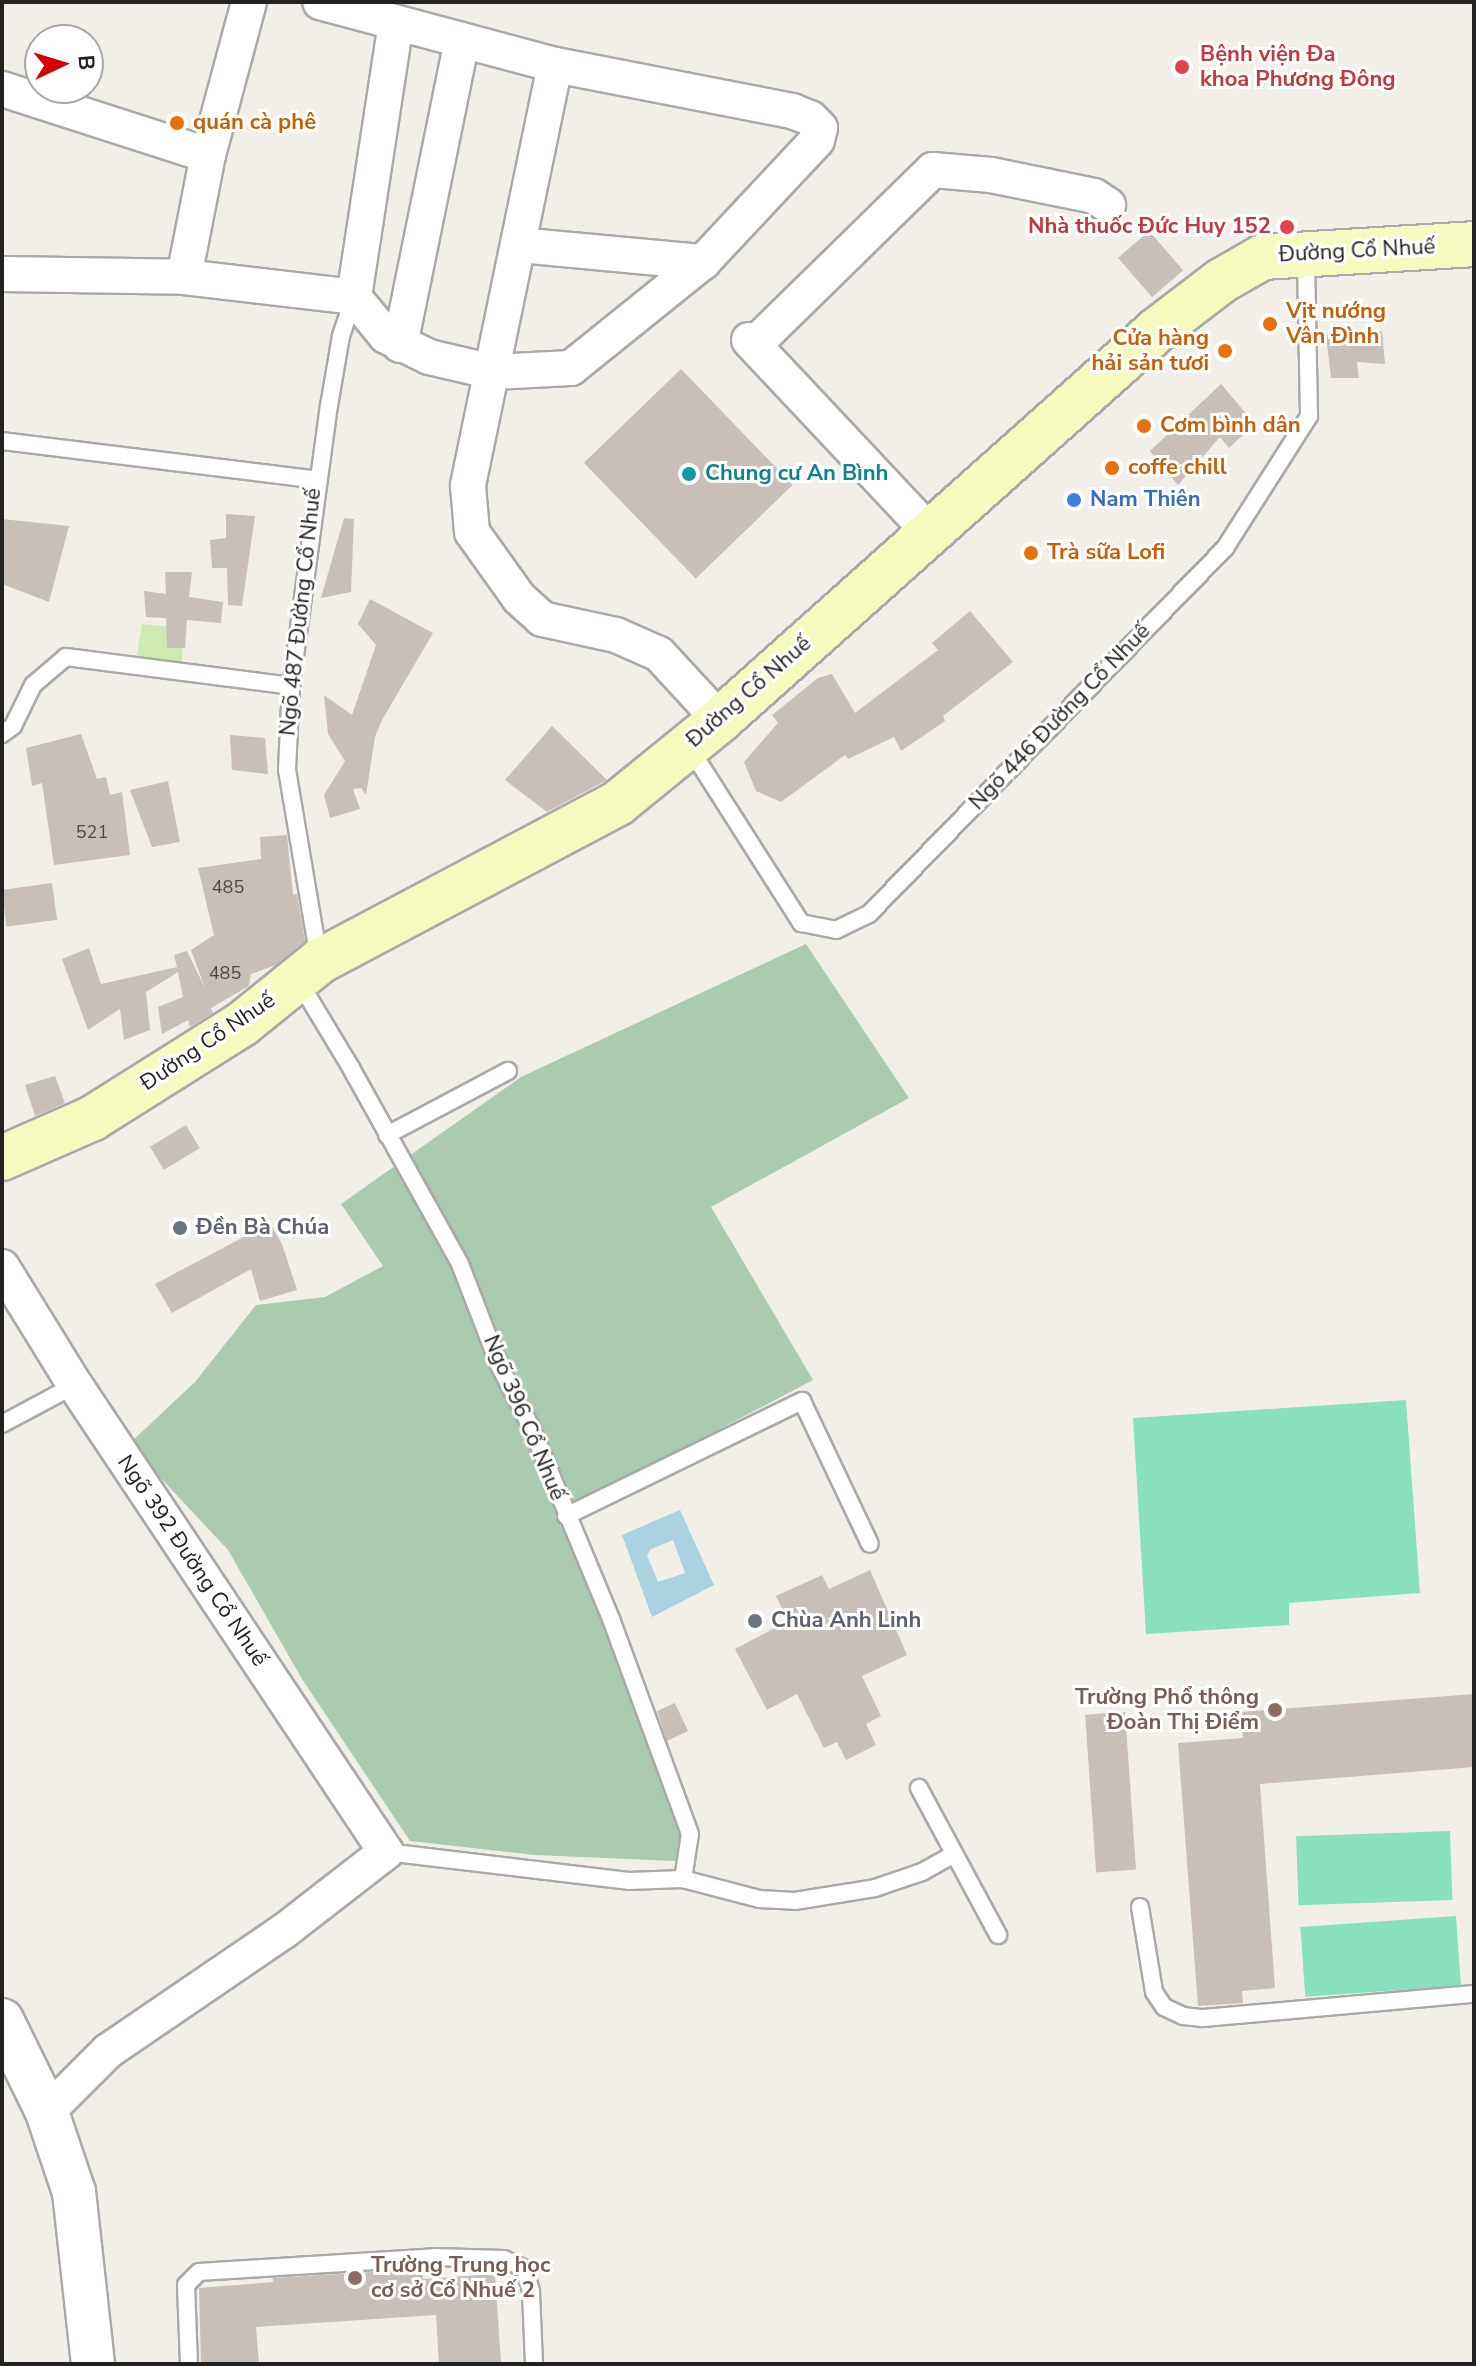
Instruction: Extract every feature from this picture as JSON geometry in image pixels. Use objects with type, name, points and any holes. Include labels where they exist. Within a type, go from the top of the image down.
[{"type":"main road","name":"Đường Cổ Nhuế","points":[[2,1158],[93,1118],[242,1024],[308,970],[618,803],[704,733],[1157,330],[1221,281],[1263,257],[1474,244]]},
{"type":"street","points":[[184,277],[208,155],[249,2]]},
{"type":"street","points":[[2,274],[184,277],[354,297],[386,336],[429,357],[493,372],[571,368],[703,262],[817,140],[820,128],[810,118],[792,111],[555,65],[320,2]]},
{"type":"street","points":[[354,297],[396,23]]},
{"type":"street","points":[[400,345],[462,40]]},
{"type":"street","points":[[555,65],[468,486],[472,532],[519,598],[542,619],[616,635],[659,654],[704,733]]},
{"type":"street","points":[[2,89],[208,155]]},
{"type":"street","points":[[929,532],[752,343],[933,170],[991,175],[1094,196],[1108,205]]},
{"type":"street","points":[[518,245],[703,262]]},
{"type":"street","name":"Ngõ 392 Đường Cổ Nhuế","points":[[2,1267],[75,1385],[386,1852]]},
{"type":"street","points":[[47,2112],[108,2051],[284,1931],[386,1852]]},
{"type":"street","points":[[2,2020],[47,2112],[74,2192],[93,2364]]},
{"type":"lane","name":"Ngõ 446 Đường Cổ Nhuế","points":[[704,733],[801,923],[836,930],[869,914],[1225,548],[1309,416],[1306,252]]},
{"type":"lane","points":[[318,480],[341,336],[354,297]]},
{"type":"lane","name":"Ngõ 487 Đường Cổ Nhuế","points":[[2,441],[318,480],[291,686],[287,770],[308,970]]},
{"type":"lane","points":[[2,734],[13,726],[33,685],[66,657],[291,686]]},
{"type":"lane","name":"Ngõ 396 Cổ Nhuế","points":[[308,970],[387,1135],[460,1264],[500,1367],[532,1429],[611,1619],[690,1834],[683,1879]]},
{"type":"lane","points":[[387,1135],[508,1071]]},
{"type":"lane","points":[[2,1424],[75,1385]]},
{"type":"lane","points":[[566,1516],[802,1401],[870,1544]]},
{"type":"lane","points":[[919,1788],[998,1935]]},
{"type":"lane","points":[[386,1852],[628,1881],[683,1879],[759,1899],[795,1901],[875,1888],[922,1872],[953,1855]]},
{"type":"lane","points":[[1140,1907],[1154,1992],[1164,2007],[1183,2016],[1203,2018],[1474,1994]]},
{"type":"lane","points":[[189,2364],[186,2285],[199,2272],[435,2257],[504,2259],[525,2269],[531,2292],[534,2364]]},
{"type":"green space","points":[[142,624],[183,628],[182,667],[137,655]]},
{"type":"green space","points":[[806,944],[909,1098],[711,1207],[813,1380],[555,1516],[575,1552],[686,1844],[675,1861],[535,1855],[410,1841],[302,1679],[228,1550],[129,1444],[195,1382],[256,1305],[325,1297],[383,1266],[341,1204],[521,1077]]},
{"type":"green space","points":[[1406,1400],[1420,1593],[1289,1603],[1289,1625],[1146,1634],[1133,1418]]},
{"type":"green space","points":[[1450,1831],[1452,1900],[1299,1905],[1296,1836]]},
{"type":"green space","points":[[1456,1916],[1461,1986],[1305,1997],[1300,1927]]},
{"type":"water","points":[[680,1510],[714,1585],[652,1617],[622,1535]],"holes":[[[673,1540],[685,1573],[658,1582],[647,1555],[651,1549]]]},
{"type":"building","points":[[1149,231],[1183,270],[1152,297],[1118,258]]},
{"type":"building","points":[[1382,331],[1385,364],[1357,362],[1359,378],[1331,378],[1326,335]]},
{"type":"building","name":"Chung cư An Bình","points":[[681,369],[793,485],[696,579],[584,463]]},
{"type":"building","points":[[1221,384],[1255,424],[1229,448],[1220,437],[1178,485],[1150,451]]},
{"type":"building","points":[[226,514],[255,516],[242,606],[228,605],[227,568],[212,568],[210,540],[226,538]]},
{"type":"building","points":[[344,518],[354,519],[351,592],[321,598]]},
{"type":"building","points":[[2,519],[69,526],[49,602],[2,584]]},
{"type":"building","points":[[165,572],[192,572],[189,597],[223,602],[221,623],[187,620],[185,648],[167,648],[166,618],[146,617],[144,591],[166,594]]},
{"type":"building","points":[[370,599],[433,633],[382,720],[375,737],[366,795],[361,788],[353,789],[360,809],[330,818],[324,795],[345,761],[328,734],[324,695],[352,715],[376,645],[358,624]]},
{"type":"building","points":[[970,611],[1013,662],[943,716],[945,721],[901,751],[894,737],[848,759],[845,755],[781,802],[756,791],[744,762],[778,723],[772,715],[818,678],[832,674],[855,713],[938,650],[932,643]]},
{"type":"building","points":[[552,726],[607,780],[547,812],[505,780]]},
{"type":"building","points":[[81,734],[97,779],[106,777],[110,795],[122,792],[130,855],[54,865],[42,783],[32,786],[26,748]]},
{"type":"building","points":[[230,735],[265,738],[268,774],[232,770]]},
{"type":"building","points":[[168,781],[180,842],[152,847],[130,790]]},
{"type":"building","points":[[287,835],[293,895],[297,894],[305,941],[276,965],[251,974],[249,986],[211,1008],[213,1013],[190,1027],[188,1020],[162,1034],[158,1007],[183,997],[178,972],[146,992],[150,1030],[124,1040],[120,1009],[88,1030],[62,959],[89,948],[101,984],[177,967],[174,955],[187,951],[205,988],[191,950],[214,935],[198,868],[261,859],[260,837]]},
{"type":"building","points":[[52,883],[57,920],[7,927],[2,890]]},
{"type":"building","points":[[55,1076],[65,1103],[35,1116],[25,1085]]},
{"type":"building","points":[[186,1125],[200,1148],[164,1170],[150,1147]]},
{"type":"building","points":[[270,1223],[282,1244],[297,1290],[260,1301],[251,1269],[172,1313],[155,1284]]},
{"type":"building","points":[[870,1570],[907,1655],[862,1676],[881,1716],[866,1724],[876,1745],[846,1760],[837,1742],[824,1748],[797,1694],[767,1710],[735,1649],[788,1621],[776,1596],[822,1575],[829,1589]]},
{"type":"building","points":[[1474,1694],[1474,1767],[1260,1784],[1275,1988],[1242,1991],[1243,2003],[1198,2006],[1178,1743],[1243,1738],[1241,1712]]},
{"type":"building","points":[[675,1703],[688,1731],[667,1741],[657,1711]]},
{"type":"building","points":[[1125,1712],[1136,1870],[1096,1872],[1085,1715]]},
{"type":"building","points":[[422,2269],[423,2279],[495,2274],[501,2364],[439,2364],[436,2315],[256,2327],[259,2364],[201,2364],[199,2288],[273,2282],[273,2278]]},
{"type":"place","name":"Bệnh viện Đa khoa Phương Đông","points":[[1182,67]]},
{"type":"place","name":"quán cà phê","points":[[177,123]]},
{"type":"place","name":"Nhà thuốc Đức Huy 152","points":[[1287,227]]},
{"type":"place","name":"Vịt nướng Vân Đình","points":[[1270,324]]},
{"type":"place","name":"Cửa hàng hải sản tươi","points":[[1225,351]]},
{"type":"place","name":"Cơm bình dân","points":[[1144,426]]},
{"type":"place","name":"coffe chill","points":[[1112,468]]},
{"type":"place","name":"Chung cư An Bình","points":[[689,474]]},
{"type":"place","name":"Nam Thiên","points":[[1074,500]]},
{"type":"place","name":"Trà sữa Lofi","points":[[1031,553]]},
{"type":"place","name":"Đền Bà Chúa","points":[[180,1228]]},
{"type":"place","name":"Chùa Anh Linh","points":[[755,1621]]},
{"type":"place","name":"Trường Phổ thông Đoàn Thị Điểm","points":[[1275,1710]]},
{"type":"place","name":"Trường Trung học cơ sở Cổ Nhuế 2","points":[[355,2278]]}]
